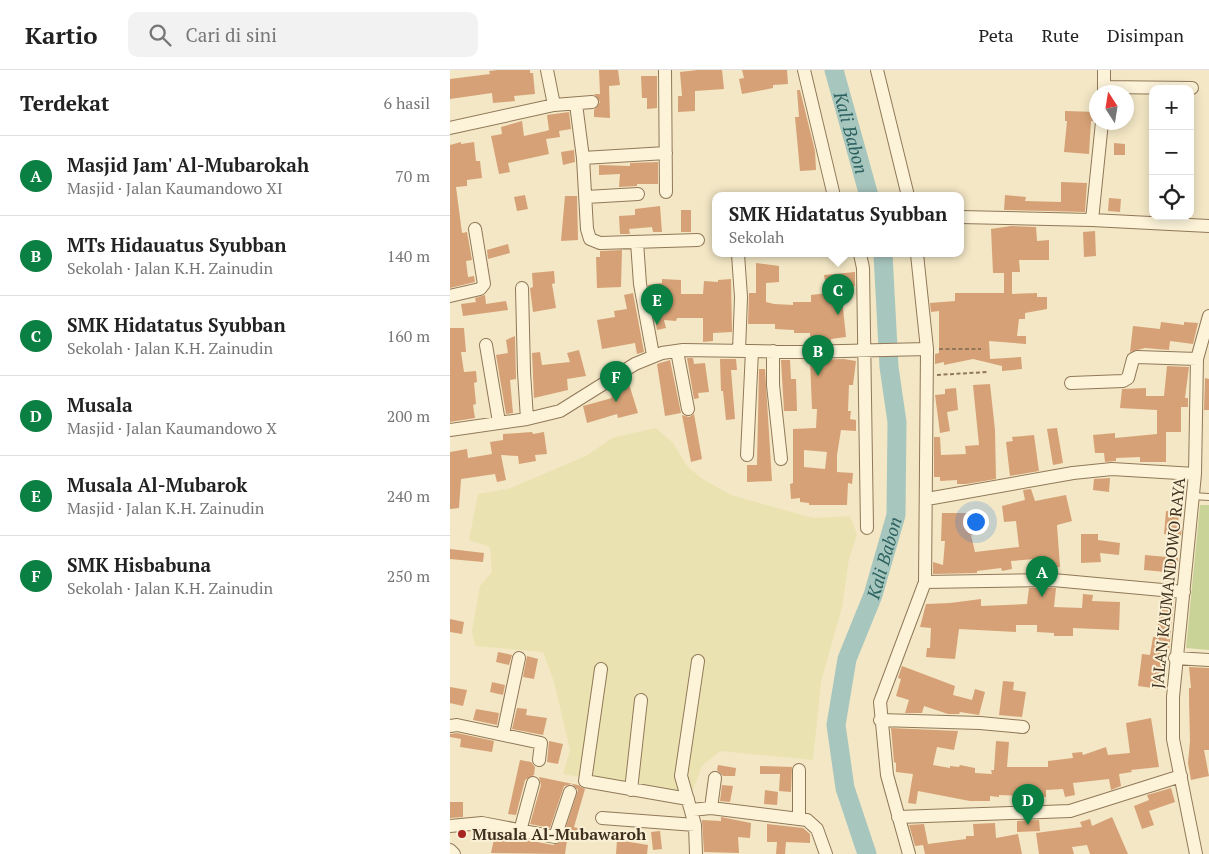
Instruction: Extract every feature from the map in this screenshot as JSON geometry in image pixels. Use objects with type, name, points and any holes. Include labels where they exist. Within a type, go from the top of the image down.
[{"type":"street","points":[[547,70],[554,105]]},
{"type":"street","points":[[665,70],[666,192]]},
{"type":"street","points":[[804,70],[833,192]]},
{"type":"street","points":[[877,70],[907,192]]},
{"type":"street","points":[[1104,70],[1104,85]]},
{"type":"street","points":[[1134,89],[1149,89]]},
{"type":"street","points":[[450,128],[554,105],[592,102]]},
{"type":"street","points":[[576,104],[583,158],[587,229],[590,239],[600,243],[698,240]]},
{"type":"street","points":[[1092,220],[1101,130]]},
{"type":"street","points":[[583,158],[666,153]]},
{"type":"street","points":[[586,197],[638,194]]},
{"type":"street","points":[[964,217],[1092,220],[1209,226]]},
{"type":"street","points":[[450,296],[469,293],[482,287],[475,228]]},
{"type":"street","points":[[637,242],[640,284],[653,356]]},
{"type":"street","points":[[738,257],[741,298],[739,351]]},
{"type":"street","points":[[861,257],[863,268],[865,350],[867,528]]},
{"type":"street","points":[[909,854],[888,775],[880,720],[882,695],[925,582],[927,376],[917,257]]},
{"type":"street","points":[[522,288],[527,419]]},
{"type":"street","name":"JALAN KAUMANDOWO RAYA","points":[[1196,854],[1172,728],[1175,658],[1184,592],[1192,496],[1203,426],[1201,366],[1209,318]]},
{"type":"street","points":[[486,345],[499,422]]},
{"type":"street","points":[[450,430],[527,419],[560,411],[653,356],[677,351],[926,349]]},
{"type":"street","points":[[677,351],[688,409]]},
{"type":"street","points":[[747,455],[752,351]]},
{"type":"street","points":[[773,351],[773,385],[781,459]]},
{"type":"street","points":[[1071,383],[1123,380],[1128,378],[1133,359],[1137,357],[1201,366]]},
{"type":"street","points":[[927,499],[1074,473],[1112,469],[1195,474]]},
{"type":"street","points":[[925,582],[1053,580],[1184,592]]},
{"type":"street","points":[[503,734],[519,658]]},
{"type":"street","points":[[1175,658],[1209,660]]},
{"type":"street","points":[[698,661],[681,776],[695,825],[696,854],[701,854]]},
{"type":"street","points":[[601,669],[584,779],[588,783],[631,790],[711,808],[798,819],[812,823],[817,829],[826,854]]},
{"type":"street","points":[[631,790],[641,700]]},
{"type":"street","points":[[880,720],[980,723],[1023,727]]},
{"type":"street","points":[[450,726],[456,725],[541,743],[539,760]]},
{"type":"street","points":[[798,819],[799,770]]},
{"type":"street","points":[[898,817],[1070,811],[1180,776]]},
{"type":"street","points":[[711,808],[715,778]]},
{"type":"street","points":[[520,831],[532,783]]},
{"type":"street","points":[[450,826],[482,823],[556,837],[570,792]]},
{"type":"street","points":[[602,818],[695,825]]},
{"type":"street","points":[[450,850],[454,854]]},
{"type":"lane","points":[[1192,496],[1209,497]]},
{"type":"path","points":[[926,349],[981,349]]},
{"type":"path","points":[[927,376],[987,372]]},
{"type":"shaded area","points":[[656,428],[673,443],[687,466],[701,478],[731,495],[813,518],[850,516],[857,535],[849,559],[842,607],[821,682],[813,760],[720,751],[702,766],[688,802],[658,790],[563,774],[570,750],[554,682],[543,652],[475,646],[472,631],[480,586],[492,572],[490,547],[469,540],[478,494],[508,489],[586,456],[612,438]]},
{"type":"green space","points":[[1200,505],[1209,505],[1209,650],[1186,648]]},
{"type":"building","points":[[530,70],[530,73],[533,73],[535,94],[514,96],[515,101],[493,103],[492,93],[450,99],[450,79],[490,74],[489,71]]},
{"type":"building","points":[[599,70],[618,70],[620,85],[609,86],[610,118],[594,117],[594,110],[600,102],[594,94],[600,94]]},
{"type":"building","points":[[722,70],[724,89],[695,91],[695,111],[678,112],[678,96],[682,96],[680,72]]},
{"type":"building","points":[[742,70],[787,70],[788,84],[773,85],[773,88],[742,94],[739,79],[744,78]]},
{"type":"building","points":[[641,76],[657,76],[657,108],[647,109],[647,98],[642,98]]},
{"type":"building","points":[[797,90],[800,90],[815,151],[816,170],[800,171],[795,117],[799,117]]},
{"type":"building","points":[[1065,111],[1089,112],[1089,154],[1064,152],[1067,121],[1065,121]]},
{"type":"building","points":[[569,112],[571,129],[559,131],[560,137],[546,139],[549,154],[508,163],[510,172],[499,174],[491,136],[502,134],[501,127],[522,121],[524,136],[549,130],[547,115]]},
{"type":"building","points":[[461,142],[461,144],[474,142],[476,161],[480,161],[482,178],[467,180],[467,186],[456,187],[462,233],[467,232],[472,260],[466,261],[468,277],[474,276],[475,282],[450,288],[450,145]]},
{"type":"building","points":[[1114,143],[1125,144],[1125,155],[1114,155]]},
{"type":"building","points":[[574,150],[575,162],[563,165],[561,152]]},
{"type":"building","points":[[658,162],[658,184],[637,184],[637,186],[619,187],[620,174],[599,175],[599,165],[630,166],[630,163]]},
{"type":"building","points":[[1061,182],[1087,183],[1085,212],[1004,210],[1005,195],[1026,197],[1025,201],[1061,202]]},
{"type":"building","points":[[525,195],[528,209],[517,211],[514,197]]},
{"type":"building","points":[[565,196],[577,196],[578,240],[561,241]]},
{"type":"building","points":[[1109,198],[1121,199],[1120,212],[1108,211]]},
{"type":"building","points":[[660,206],[662,232],[653,232],[652,227],[629,229],[630,234],[620,234],[619,216],[635,215],[635,209]]},
{"type":"building","points":[[681,210],[691,210],[691,232],[681,232]]},
{"type":"building","points":[[1011,226],[1036,227],[1037,241],[1049,240],[1049,260],[1019,260],[1020,272],[1012,272],[1012,294],[1037,293],[1037,297],[1047,297],[1047,309],[1025,313],[1025,319],[1019,319],[1017,336],[1026,336],[1026,344],[989,341],[990,359],[1021,357],[1022,369],[1002,371],[1002,366],[973,359],[944,365],[944,362],[935,364],[935,354],[939,353],[939,311],[931,312],[930,303],[955,301],[955,293],[1004,293],[1004,273],[993,273],[991,229]]},
{"type":"building","points":[[1095,231],[1096,256],[1084,257],[1083,232]]},
{"type":"building","points":[[508,244],[510,253],[488,259],[487,250]]},
{"type":"building","points":[[622,250],[621,287],[597,288],[596,257],[600,257],[600,251]]},
{"type":"building","points":[[756,263],[779,266],[779,282],[766,283],[766,302],[774,304],[793,305],[793,302],[811,302],[811,295],[827,293],[824,275],[855,272],[855,286],[841,289],[846,337],[831,339],[831,343],[811,344],[810,333],[794,333],[794,330],[775,329],[775,324],[748,324],[749,293],[756,293]]},
{"type":"building","points":[[554,271],[555,283],[552,284],[556,308],[533,312],[530,288],[533,287],[532,273]]},
{"type":"building","points":[[662,279],[681,280],[681,294],[703,294],[704,281],[718,282],[718,280],[731,279],[732,332],[713,333],[713,341],[703,342],[703,318],[677,318],[676,321],[664,320],[666,328],[657,330],[648,285],[662,283]]},
{"type":"building","points":[[633,293],[644,352],[637,354],[635,343],[602,349],[597,320],[615,317],[614,311],[627,309],[624,295]]},
{"type":"building","points":[[485,295],[486,304],[506,301],[508,310],[463,316],[461,304],[476,302],[475,298]]},
{"type":"building","points":[[1161,322],[1184,325],[1184,322],[1198,323],[1193,344],[1170,341],[1169,350],[1145,348],[1130,352],[1133,326],[1160,329]]},
{"type":"building","points":[[450,328],[464,328],[466,352],[461,352],[464,372],[476,371],[477,382],[474,383],[476,404],[473,405],[475,418],[450,422]]},
{"type":"building","points":[[515,336],[516,379],[510,380],[513,413],[506,414],[496,355],[508,353],[506,340]]},
{"type":"building","points":[[579,350],[586,376],[567,379],[568,390],[534,398],[532,353],[540,352],[542,365],[570,362],[567,353]]},
{"type":"building","points":[[687,358],[693,358],[694,364],[705,363],[709,392],[698,393],[699,398],[694,399]]},
{"type":"building","points":[[720,359],[736,359],[737,370],[731,370],[735,419],[726,420],[723,391],[721,391]]},
{"type":"building","points":[[844,359],[856,361],[853,385],[849,385],[848,411],[851,411],[850,419],[856,420],[856,431],[841,430],[837,455],[837,472],[853,473],[852,484],[848,483],[847,505],[809,505],[809,503],[800,502],[800,498],[791,499],[790,484],[793,483],[793,429],[816,428],[817,409],[812,409],[810,360]],"holes":[[[804,450],[827,452],[825,469],[804,467]]]},
{"type":"building","points":[[670,360],[681,413],[665,416],[657,364]]},
{"type":"building","points":[[781,360],[790,360],[791,379],[796,379],[797,411],[784,411]]},
{"type":"building","points":[[1167,366],[1189,367],[1185,398],[1188,398],[1188,407],[1181,407],[1181,432],[1166,432],[1166,462],[1140,462],[1140,457],[1116,458],[1116,461],[1105,462],[1104,453],[1095,453],[1093,435],[1115,433],[1115,438],[1157,434],[1157,410],[1120,408],[1122,389],[1146,388],[1146,396],[1164,396]]},
{"type":"building","points":[[759,369],[765,369],[772,481],[747,482],[747,465],[757,465]]},
{"type":"building","points":[[1205,378],[1209,379],[1209,410],[1204,410]]},
{"type":"building","points":[[629,384],[638,413],[618,418],[617,414],[587,423],[583,406],[612,398],[610,390]]},
{"type":"building","points":[[990,384],[995,430],[996,479],[966,484],[957,484],[957,480],[940,481],[940,477],[934,477],[934,437],[940,437],[941,455],[966,454],[965,446],[979,445],[973,385]]},
{"type":"building","points":[[956,388],[958,410],[947,412],[950,431],[940,433],[935,395],[945,394],[945,389]]},
{"type":"building","points":[[694,414],[702,459],[691,462],[682,415],[689,417]]},
{"type":"building","points":[[1057,428],[1063,463],[1053,465],[1047,429]]},
{"type":"building","points":[[532,432],[533,434],[544,432],[547,454],[535,455],[536,461],[519,464],[518,456],[501,455],[506,480],[497,482],[495,474],[461,479],[459,508],[450,509],[450,452],[467,449],[468,458],[492,454],[490,442],[503,440],[503,434]]},
{"type":"building","points":[[1034,435],[1039,471],[1010,476],[1006,442],[1013,441],[1012,437]]},
{"type":"building","points":[[1110,478],[1109,492],[1093,490],[1094,479]]},
{"type":"building","points":[[1031,489],[1035,501],[1066,495],[1072,521],[1057,525],[1060,567],[1048,568],[1048,572],[1036,572],[1035,559],[1011,561],[1012,569],[1002,571],[1001,568],[977,571],[977,573],[933,574],[933,562],[943,565],[945,541],[941,541],[942,513],[977,513],[978,535],[971,535],[975,552],[1019,547],[1016,521],[1004,522],[1002,506],[1025,500],[1023,490]]},
{"type":"building","points":[[1166,511],[1179,512],[1178,526],[1182,526],[1181,536],[1164,534]]},
{"type":"building","points":[[1081,534],[1098,534],[1098,540],[1120,543],[1119,555],[1100,553],[1101,562],[1081,563]]},
{"type":"building","points":[[450,549],[484,553],[483,562],[450,559]]},
{"type":"building","points":[[1145,555],[1178,558],[1177,573],[1144,570]]},
{"type":"building","points":[[1029,588],[1056,588],[1054,607],[1082,608],[1083,594],[1093,595],[1092,601],[1120,602],[1119,630],[1073,628],[1073,636],[1054,636],[1054,633],[1037,632],[1037,625],[1016,625],[1016,632],[959,629],[955,659],[926,657],[927,648],[930,648],[931,628],[920,627],[926,604],[981,599],[981,606],[1027,604]]},
{"type":"building","points":[[1162,598],[1174,599],[1169,651],[1164,651],[1160,689],[1138,686],[1142,654],[1150,655],[1153,637],[1156,637]]},
{"type":"building","points":[[450,619],[464,622],[462,634],[450,632]]},
{"type":"building","points":[[498,652],[512,655],[509,665],[496,662]]},
{"type":"building","points":[[527,656],[538,659],[534,679],[523,677]]},
{"type":"building","points":[[902,666],[955,686],[953,695],[972,700],[975,689],[985,692],[979,715],[960,712],[959,714],[948,714],[924,706],[922,713],[905,713],[909,700],[896,696],[901,679],[898,678]]},
{"type":"building","points":[[1189,667],[1209,668],[1209,750],[1204,750],[1209,776],[1191,780],[1188,763],[1190,741],[1189,688],[1191,688]]},
{"type":"building","points":[[1003,681],[1014,682],[1013,690],[1026,692],[1022,717],[999,715]]},
{"type":"building","points":[[492,682],[505,685],[503,695],[490,692]]},
{"type":"building","points":[[450,687],[467,690],[463,706],[450,703]]},
{"type":"building","points":[[517,708],[527,709],[526,715],[547,718],[543,735],[512,729]]},
{"type":"building","points":[[476,709],[499,713],[497,725],[473,720]]},
{"type":"building","points":[[1151,718],[1159,767],[1131,770],[1132,772],[1119,774],[1121,786],[1111,790],[1109,779],[1073,783],[1075,795],[1065,797],[1063,789],[1046,790],[1046,797],[999,795],[999,797],[990,796],[990,801],[970,801],[918,791],[916,804],[908,803],[913,774],[896,772],[896,763],[894,762],[891,728],[958,731],[954,750],[937,747],[933,765],[950,768],[950,766],[959,767],[960,765],[975,768],[975,773],[992,774],[991,770],[994,770],[996,741],[1009,742],[1007,767],[1048,767],[1048,761],[1073,758],[1072,753],[1082,752],[1083,755],[1106,747],[1108,755],[1130,753],[1126,723]]},
{"type":"building","points":[[457,733],[494,741],[492,752],[460,747],[461,739],[450,737],[450,734]]},
{"type":"building","points":[[549,741],[563,744],[558,764],[547,762]]},
{"type":"building","points":[[520,760],[531,762],[535,767],[534,775],[525,780],[516,815],[508,814]]},
{"type":"building","points":[[718,765],[736,768],[735,776],[723,776],[717,770]]},
{"type":"building","points":[[760,766],[792,767],[791,792],[779,791],[780,774],[760,774]]},
{"type":"building","points":[[539,777],[578,785],[585,789],[574,827],[578,828],[576,835],[568,834],[565,854],[491,853],[495,834],[553,845],[561,842],[578,790],[572,784],[564,786],[550,828],[530,824],[541,785]]},
{"type":"building","points":[[722,785],[733,786],[730,802],[720,801]]},
{"type":"building","points":[[1171,788],[1175,802],[1149,811],[1154,825],[1142,829],[1134,806],[1149,800],[1147,795]]},
{"type":"building","points":[[765,790],[778,792],[777,805],[764,804]]},
{"type":"building","points":[[450,802],[463,802],[463,817],[450,818]]},
{"type":"building","points":[[721,817],[751,823],[750,838],[738,837],[739,853],[704,852],[702,820],[721,821]]},
{"type":"building","points":[[1112,817],[1128,854],[1090,854],[1087,845],[1072,847],[1074,854],[1039,854],[1036,833],[1082,827],[1080,822],[1090,819],[1092,826]]},
{"type":"building","points":[[1039,820],[1040,831],[1017,832],[1017,821]]},
{"type":"building","points":[[995,823],[996,838],[1018,834],[1022,854],[925,854],[923,845],[915,846],[909,825],[924,824],[928,844],[966,839],[966,836],[974,836],[973,824]]},
{"type":"building","points":[[767,824],[803,828],[810,834],[810,843],[786,842],[785,854],[776,854],[777,842],[767,842]]},
{"type":"building","points":[[660,831],[662,849],[653,850],[651,832]]},
{"type":"building","points":[[617,840],[648,845],[647,854],[616,854]]},
{"type":"waterway","name":"Kali Babon","points":[[834,70],[868,192]]},
{"type":"waterway","name":"Kali Babon","points":[[867,854],[845,788],[836,725],[847,659],[873,595],[896,515],[897,422],[889,367],[883,257]]},
{"type":"place","name":"SMK Hidatatus Syubban","points":[[838,315]]},
{"type":"place","name":"Musala Al-Mubarok","points":[[657,325]]},
{"type":"place","name":"MTs Hidauatus Syubban","points":[[818,376]]},
{"type":"place","name":"SMK Hisbabuna","points":[[616,402]]},
{"type":"place","name":"Masjid Jam' Al-Mubarokah","points":[[1042,597]]},
{"type":"place","name":"Musala","points":[[1028,825]]},
{"type":"place","name":"Musala Al-Mubawaroh","points":[[462,834]]}]
